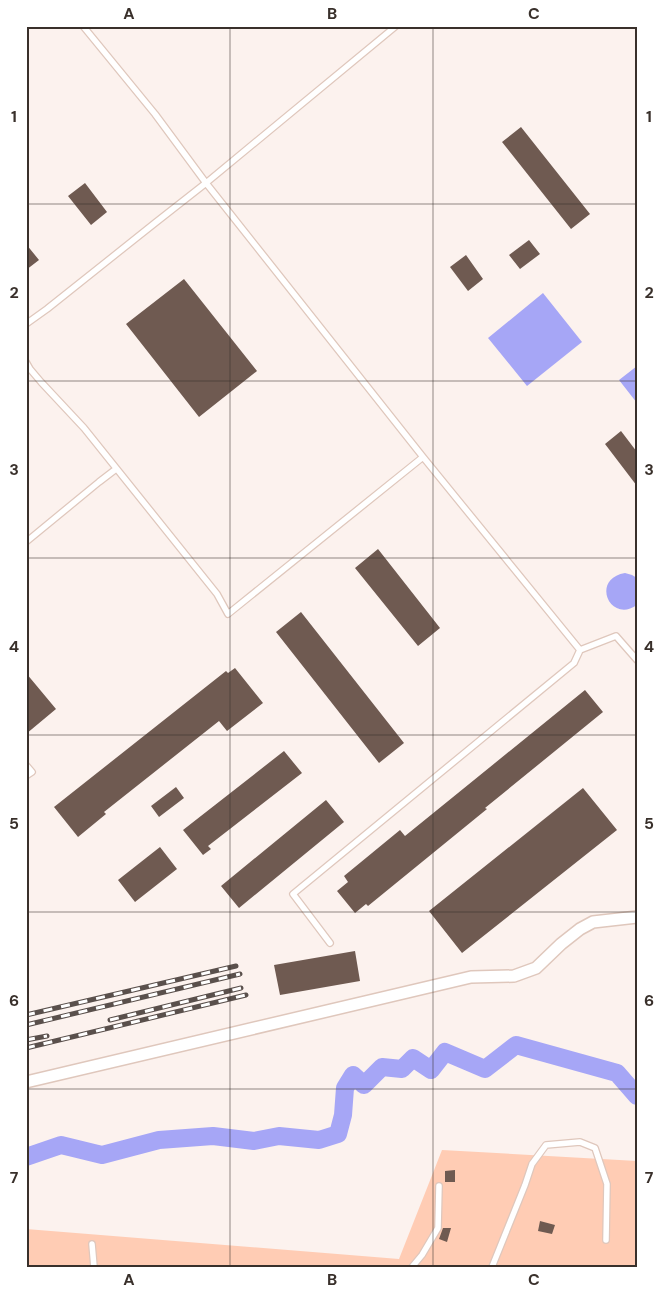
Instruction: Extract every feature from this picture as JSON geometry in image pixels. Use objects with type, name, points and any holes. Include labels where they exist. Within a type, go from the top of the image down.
[{"type":"street","points":[[26,1082],[471,977],[514,976],[536,968],[561,944],[580,929],[593,922],[637,917]]},
{"type":"lane","points":[[83,26],[155,114],[206,184],[580,650]]},
{"type":"lane","points":[[26,324],[206,184],[396,26]]},
{"type":"lane","points":[[26,362],[30,370],[84,428],[217,594],[228,614],[423,456]]},
{"type":"lane","points":[[26,542],[116,470]]},
{"type":"lane","points":[[330,943],[293,894],[574,663],[580,650],[616,636],[637,660]]},
{"type":"lane","points":[[26,765],[32,772],[26,776]]},
{"type":"lane","points":[[492,1267],[532,1164],[546,1145],[580,1142],[595,1148],[607,1184],[606,1240]]},
{"type":"lane","points":[[412,1267],[422,1255],[438,1228],[439,1186]]},
{"type":"lane","points":[[92,1244],[94,1267]]},
{"type":"shaded area","points":[[442,1150],[637,1161],[637,1267],[26,1267],[26,1229],[399,1259]]},
{"type":"water","points":[[543,293],[582,342],[527,386],[488,338]]},
{"type":"water","points":[[637,366],[637,403],[619,380]]},
{"type":"water","points":[[625,573],[637,578],[637,605],[627,609],[619,609],[612,605],[606,591],[608,583],[614,577]]},
{"type":"building","points":[[521,127],[590,214],[571,229],[502,142]]},
{"type":"building","points":[[85,183],[107,212],[91,225],[68,196]]},
{"type":"building","points":[[529,240],[540,254],[520,269],[509,255]]},
{"type":"building","points":[[26,244],[39,260],[26,270]]},
{"type":"building","points":[[466,255],[483,279],[468,291],[450,267]]},
{"type":"building","points":[[184,279],[257,371],[199,417],[126,324]]},
{"type":"building","points":[[621,431],[637,452],[637,486],[605,444]]},
{"type":"building","points":[[378,549],[440,628],[418,646],[355,568]]},
{"type":"building","points":[[301,612],[404,743],[379,763],[276,632]]},
{"type":"building","points":[[235,668],[263,703],[227,731],[219,721],[104,812],[106,814],[78,837],[54,807],[226,671],[228,673]]},
{"type":"building","points":[[26,673],[56,709],[26,734]]},
{"type":"building","points":[[585,690],[603,712],[368,906],[366,904],[355,913],[337,891],[348,882],[344,876],[400,830],[405,836]]},
{"type":"building","points":[[284,751],[302,773],[208,846],[211,849],[203,855],[183,830]]},
{"type":"building","points":[[176,787],[184,798],[159,817],[151,806]]},
{"type":"building","points":[[583,788],[617,830],[462,953],[429,911]]},
{"type":"building","points":[[326,800],[344,822],[239,908],[221,886]]},
{"type":"building","points":[[160,847],[177,869],[135,902],[118,880]]},
{"type":"building","points":[[355,951],[360,981],[280,995],[274,965]]},
{"type":"building","points":[[455,1170],[455,1182],[445,1182],[445,1171]]},
{"type":"building","points":[[540,1221],[555,1225],[552,1234],[538,1231]]},
{"type":"building","points":[[443,1228],[451,1228],[447,1242],[439,1239]]},
{"type":"waterway","points":[[26,1157],[61,1145],[102,1155],[159,1140],[213,1136],[254,1141],[279,1136],[319,1140],[338,1134],[343,1115],[345,1088],[353,1075],[364,1085],[382,1067],[402,1069],[413,1058],[431,1070],[445,1052],[485,1069],[516,1045],[617,1073],[637,1096]]},
{"type":"railway","points":[[26,1015],[236,966]]},
{"type":"railway","points":[[26,1025],[240,974]]},
{"type":"railway","points":[[110,1020],[241,988]]},
{"type":"railway","points":[[26,1048],[246,995]]},
{"type":"railway","points":[[26,1040],[47,1036]]}]
